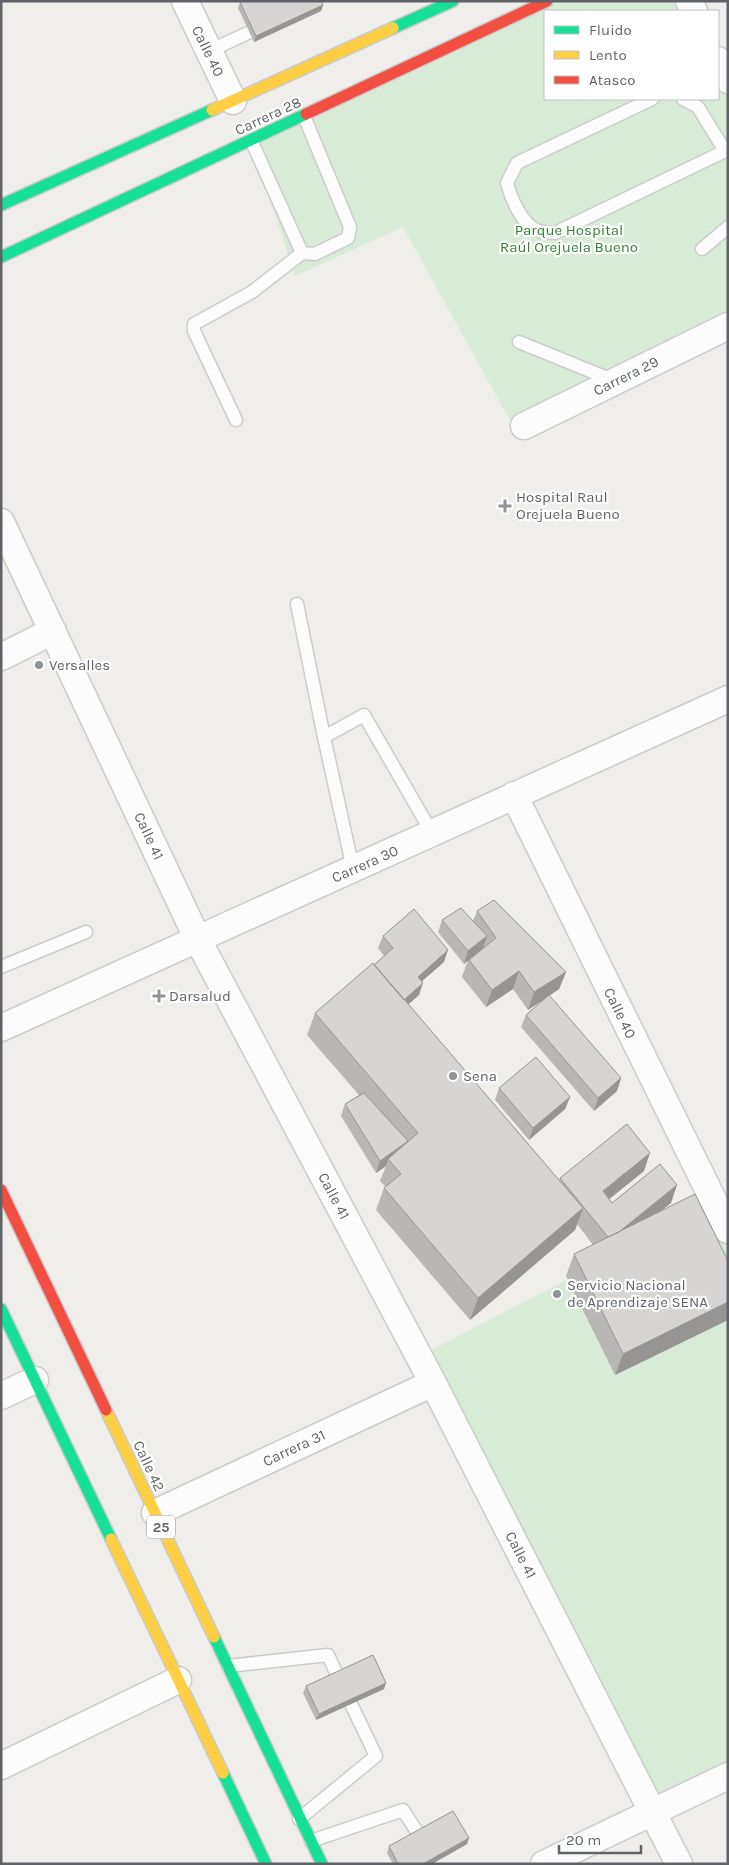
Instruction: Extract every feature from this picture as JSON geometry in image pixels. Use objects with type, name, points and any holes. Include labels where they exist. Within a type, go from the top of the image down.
[{"type":"main road","name":"Carrera 28","points":[[1,205],[453,1]]},
{"type":"main road","name":"Carrera 28","points":[[1,258],[547,1]]},
{"type":"main road","name":"Calle 42","points":[[1,1190],[322,1864]]},
{"type":"main road","points":[[1,1309],[266,1864]]},
{"type":"street","name":"Calle 40","points":[[184,1],[233,101]]},
{"type":"street","points":[[719,62],[728,80]]},
{"type":"street","name":"Carrera 29","points":[[524,426],[728,326]]},
{"type":"street","name":"Calle 41","points":[[1,522],[198,940],[433,1383],[679,1864]]},
{"type":"street","points":[[1,657],[53,631]]},
{"type":"street","name":"Carrera 30","points":[[1,1028],[728,699]]},
{"type":"street","name":"Calle 40","points":[[514,796],[728,1230]]},
{"type":"street","points":[[1,1396],[35,1380]]},
{"type":"street","name":"Carrera 31","points":[[155,1513],[433,1383]]},
{"type":"street","points":[[1,1766],[178,1680]]},
{"type":"street","points":[[544,1864],[728,1776]]},
{"type":"lane","points":[[209,51],[250,32]]},
{"type":"lane","points":[[650,100],[517,163],[507,182],[511,200],[522,217],[538,231],[555,233],[727,152],[698,107],[685,100]]},
{"type":"lane","points":[[236,420],[194,331],[194,324],[252,292],[302,253],[315,254],[348,238],[350,227],[304,116]]},
{"type":"lane","points":[[250,140],[302,253]]},
{"type":"lane","points":[[702,249],[728,227]]},
{"type":"lane","points":[[520,342],[615,381]]},
{"type":"lane","points":[[297,604],[353,869]]},
{"type":"lane","points":[[324,737],[364,715],[432,834]]},
{"type":"lane","points":[[1,967],[86,932]]},
{"type":"lane","points":[[228,1666],[328,1655],[338,1677]]},
{"type":"lane","points":[[299,1819],[376,1756],[351,1704]]},
{"type":"lane","points":[[311,1841],[404,1810],[419,1835]]},
{"type":"green space","name":"Parque Hospital Raúl Orejuela Bueno","points":[[561,1],[683,1],[688,10],[544,10],[544,100],[719,100],[719,75],[728,94],[728,316],[511,422],[403,227],[295,276],[251,140]]},
{"type":"green space","points":[[715,1204],[728,1231],[728,1776],[652,1812],[419,1356]]},
{"type":"building","points":[[241,1],[321,1],[323,5],[256,36]]},
{"type":"building","points":[[494,900],[566,972],[534,992],[519,971],[492,990],[469,960],[496,938],[477,911]]},
{"type":"building","points":[[461,908],[487,936],[468,951],[442,920]]},
{"type":"building","points":[[414,909],[448,950],[418,977],[423,983],[404,1000],[374,965],[393,948],[383,936]]},
{"type":"building","points":[[373,963],[583,1208],[478,1298],[384,1188],[401,1174],[388,1159],[418,1133],[315,1013]]},
{"type":"building","points":[[549,995],[621,1078],[598,1098],[526,1015]]},
{"type":"building","points":[[536,1057],[570,1097],[533,1128],[499,1088]]},
{"type":"building","points":[[364,1093],[408,1141],[380,1161],[345,1104]]},
{"type":"building","points":[[627,1124],[650,1153],[603,1191],[612,1203],[660,1164],[677,1185],[619,1232],[608,1237],[560,1178]]},
{"type":"building","points":[[695,1194],[728,1261],[728,1302],[623,1354],[574,1254]]},
{"type":"building","points":[[373,1655],[386,1683],[319,1714],[306,1686]]},
{"type":"building","points":[[453,1811],[469,1838],[423,1864],[398,1864],[389,1846]]},
{"type":"traffic: fast","points":[[393,28],[453,1]]},
{"type":"traffic: fast","points":[[1,205],[212,110]]},
{"type":"traffic: fast","points":[[1,257],[306,114]]},
{"type":"traffic: fast","points":[[1,1309],[111,1539]]},
{"type":"traffic: fast","points":[[214,1637],[322,1864]]},
{"type":"traffic: fast","points":[[223,1773],[266,1864]]},
{"type":"traffic: slow","points":[[212,110],[393,28]]},
{"type":"traffic: slow","points":[[106,1410],[214,1637]]},
{"type":"traffic: slow","points":[[111,1539],[223,1773]]},
{"type":"traffic: jam","points":[[306,114],[547,1]]},
{"type":"traffic: jam","points":[[1,1190],[106,1410]]},
{"type":"place","name":"Hospital Raul Orejuela Bueno","points":[[505,506]]},
{"type":"place","name":"Versalles","points":[[39,665]]},
{"type":"place","name":"Darsalud","points":[[159,996]]},
{"type":"place","name":"Sena","points":[[453,1076]]},
{"type":"place","name":"Servicio Nacional de Aprendizaje SENA","points":[[557,1294]]}]
